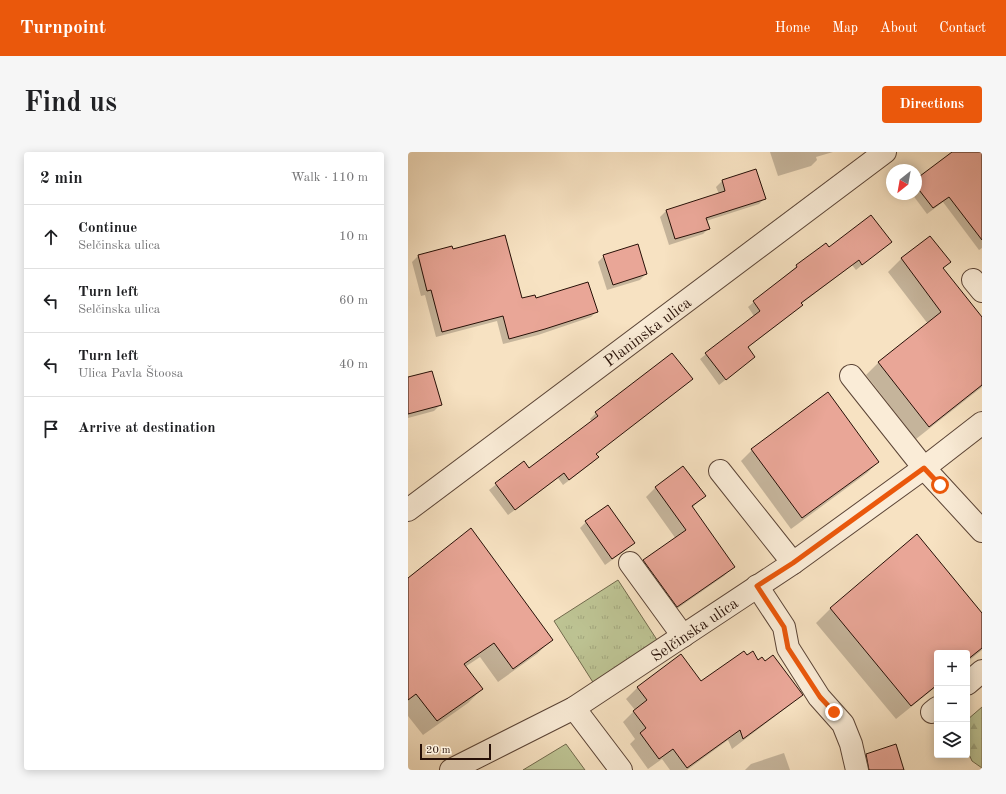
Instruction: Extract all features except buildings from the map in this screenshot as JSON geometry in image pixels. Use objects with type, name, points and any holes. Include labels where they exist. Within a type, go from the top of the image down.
[{"type":"street","name":"Planinska ulica","points":[[408,510],[885,152]]},
{"type":"street","points":[[851,376],[924,468],[982,532]]},
{"type":"street","name":"Selčinska ulica","points":[[451,770],[574,708],[793,563],[924,468],[982,423]]},
{"type":"street","points":[[720,471],[793,563]]},
{"type":"street","points":[[630,564],[683,636]]},
{"type":"street","points":[[757,586],[784,627],[788,648],[820,697],[842,724],[851,744],[857,770]]},
{"type":"street","points":[[970,681],[982,671]]},
{"type":"street","points":[[574,708],[621,770]]},
{"type":"green space","points":[[618,580],[661,646],[596,687],[554,621]]},
{"type":"green space","points":[[982,707],[982,768],[972,761],[970,757],[970,717]]},
{"type":"green space","points":[[566,744],[585,770],[523,770]]},
{"type":"route","points":[[834,712],[820,697],[788,648],[784,627],[757,586],[793,563],[924,468],[940,485]]}]
